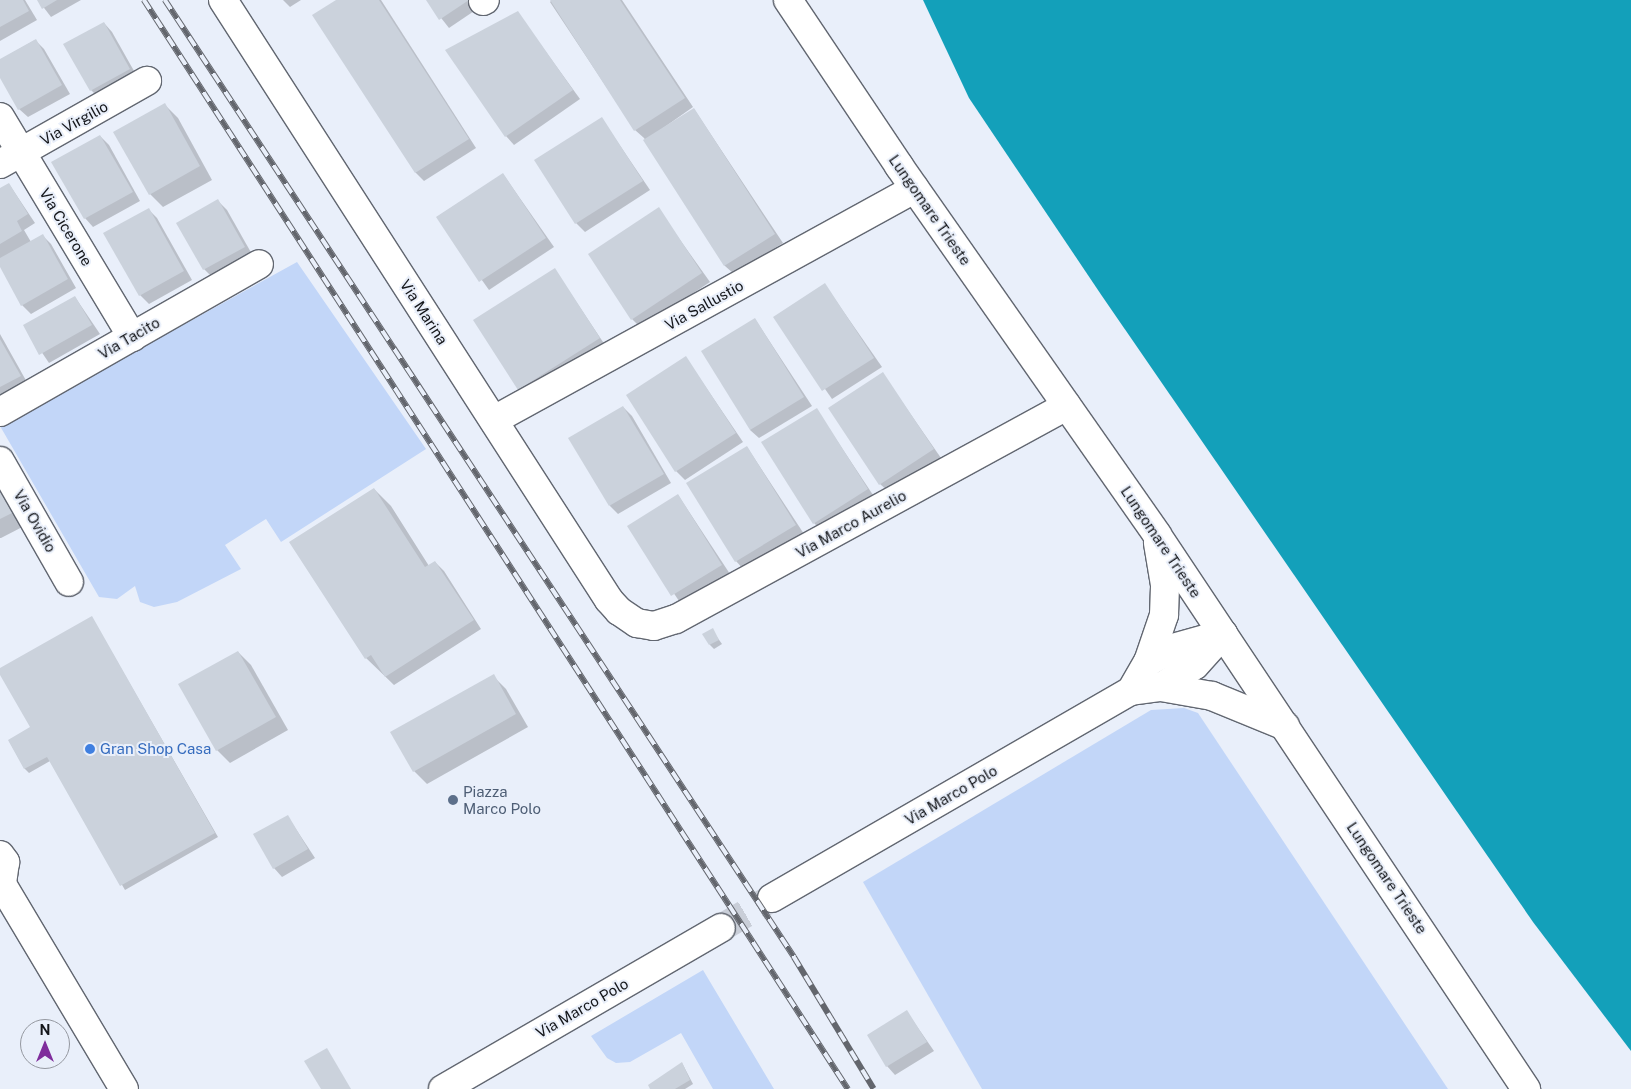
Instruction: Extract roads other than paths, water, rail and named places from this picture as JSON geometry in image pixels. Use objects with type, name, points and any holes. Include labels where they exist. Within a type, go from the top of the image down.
[{"type":"street","name":"Via Marina","points":[[223,0],[609,600],[631,620]]},
{"type":"street","name":"Lungomare Trieste","points":[[788,0],[915,189],[1157,535],[1526,1089]]},
{"type":"street","name":"Via Virgilio","points":[[11,158],[147,81]]},
{"type":"street","name":"Via Cicerone","points":[[0,117],[11,158],[132,337]]},
{"type":"street","name":"Via Sallustio","points":[[494,420],[915,189]]},
{"type":"street","name":"Via Tacito","points":[[0,412],[259,264]]},
{"type":"street","name":"Via Marco Aurelio","points":[[631,620],[654,626],[676,619],[1067,406]]},
{"type":"street","name":"Via Ovidio","points":[[0,461],[69,582]]},
{"type":"street","name":"Via Marco Polo","points":[[1131,691],[1148,662],[1160,628],[1166,600],[1157,535]]},
{"type":"street","name":"Via Marco Polo","points":[[1161,687],[1195,665],[1223,634]]},
{"type":"street","points":[[1148,662],[1173,648],[1223,634]]},
{"type":"street","name":"Via Marco Polo","points":[[772,898],[1131,691],[1161,687],[1226,700],[1286,726]]},
{"type":"street","points":[[0,855],[5,862],[1,882],[124,1089]]},
{"type":"street","name":"Via Marco Polo","points":[[443,1089],[721,928]]},
{"type":"water","points":[[923,0],[1631,0],[1631,1051],[1533,922],[1102,296],[969,98]]},
{"type":"tunnel","points":[[721,928],[772,898]]},
{"type":"railway","points":[[144,0],[848,1089]]},
{"type":"railway","points":[[165,0],[794,957],[874,1089]]},
{"type":"place","name":"Gran Shop Casa","points":[[90,749]]},
{"type":"place","name":"Piazza Marco Polo","points":[[453,800]]}]
